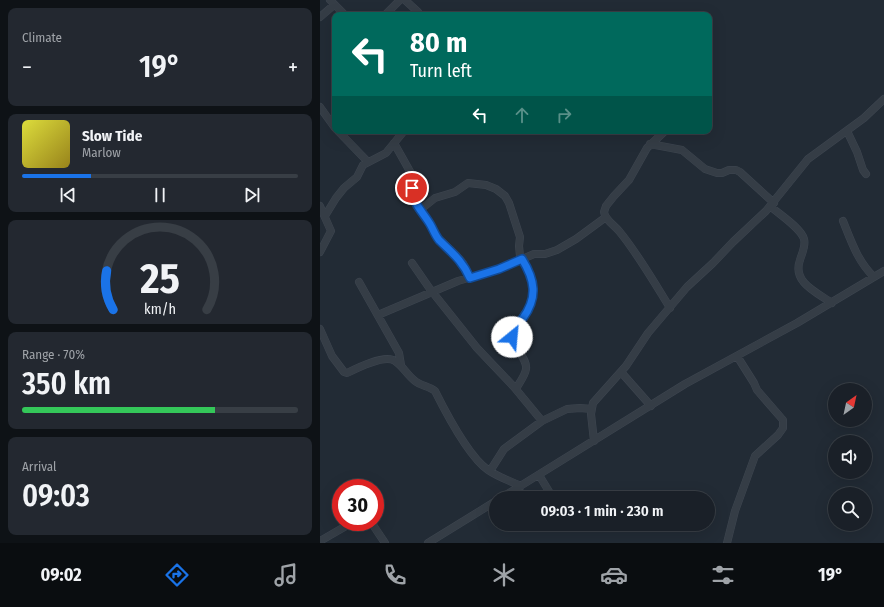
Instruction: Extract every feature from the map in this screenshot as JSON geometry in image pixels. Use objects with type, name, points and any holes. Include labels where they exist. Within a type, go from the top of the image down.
[{"type":"street","points":[[388,12],[400,0]]},
{"type":"street","points":[[405,0],[418,12]]},
{"type":"street","points":[[320,17],[332,2],[342,12]]},
{"type":"street","points":[[594,441],[591,414],[596,400],[621,372],[648,333],[695,279],[772,205],[808,159],[864,118],[884,99]]},
{"type":"street","points":[[320,107],[332,124]]},
{"type":"street","points":[[847,131],[866,174]]},
{"type":"street","points":[[341,134],[368,162]]},
{"type":"street","points":[[325,216],[344,188],[357,177],[363,165],[386,152],[402,134]]},
{"type":"street","points":[[662,134],[650,144],[629,180],[606,206],[604,212],[606,218],[619,231],[645,267],[670,308]]},
{"type":"street","points":[[394,143],[412,175],[413,195],[420,210],[430,223],[437,237],[463,263],[470,278]]},
{"type":"street","points":[[650,144],[682,150],[705,169],[717,173],[736,170],[740,172],[802,234],[805,244],[798,274],[801,279],[812,289],[832,303]]},
{"type":"street","points":[[420,210],[435,198],[455,192],[468,183],[480,183],[496,189],[506,196],[520,237],[519,249],[522,259],[531,276],[533,290],[529,308],[512,333],[514,343],[526,365],[525,371],[516,389]]},
{"type":"street","points":[[320,206],[332,231],[320,252]]},
{"type":"street","points":[[378,315],[458,281],[499,269],[534,254],[545,254],[557,250],[606,218]]},
{"type":"street","points":[[844,221],[856,251],[864,265],[874,277]]},
{"type":"street","points":[[412,263],[477,348],[516,389],[542,421]]},
{"type":"street","points":[[513,491],[685,384],[832,303],[884,271]]},
{"type":"street","points":[[358,282],[399,353],[401,366]]},
{"type":"street","points":[[320,329],[332,356],[344,372],[347,373],[373,361],[386,359],[394,360],[420,385],[435,391],[444,410],[471,453],[490,471],[521,486]]},
{"type":"street","points":[[727,543],[735,511],[755,456],[778,435],[784,424],[783,420],[757,390],[737,356]]},
{"type":"street","points":[[621,372],[651,406]]},
{"type":"street","points":[[490,471],[504,450],[542,421],[567,409],[592,408]]},
{"type":"street","points":[[539,475],[548,491]]},
{"type":"street","points":[[428,543],[489,505]]},
{"type":"street","points":[[320,541],[337,531]]},
{"type":"street","points":[[377,531],[385,543]]},
{"type":"route","points":[[412,188],[416,204],[430,223],[437,237],[463,263],[470,278],[499,269],[522,259],[531,276],[533,287],[532,299],[527,312],[512,333],[512,337]]}]
